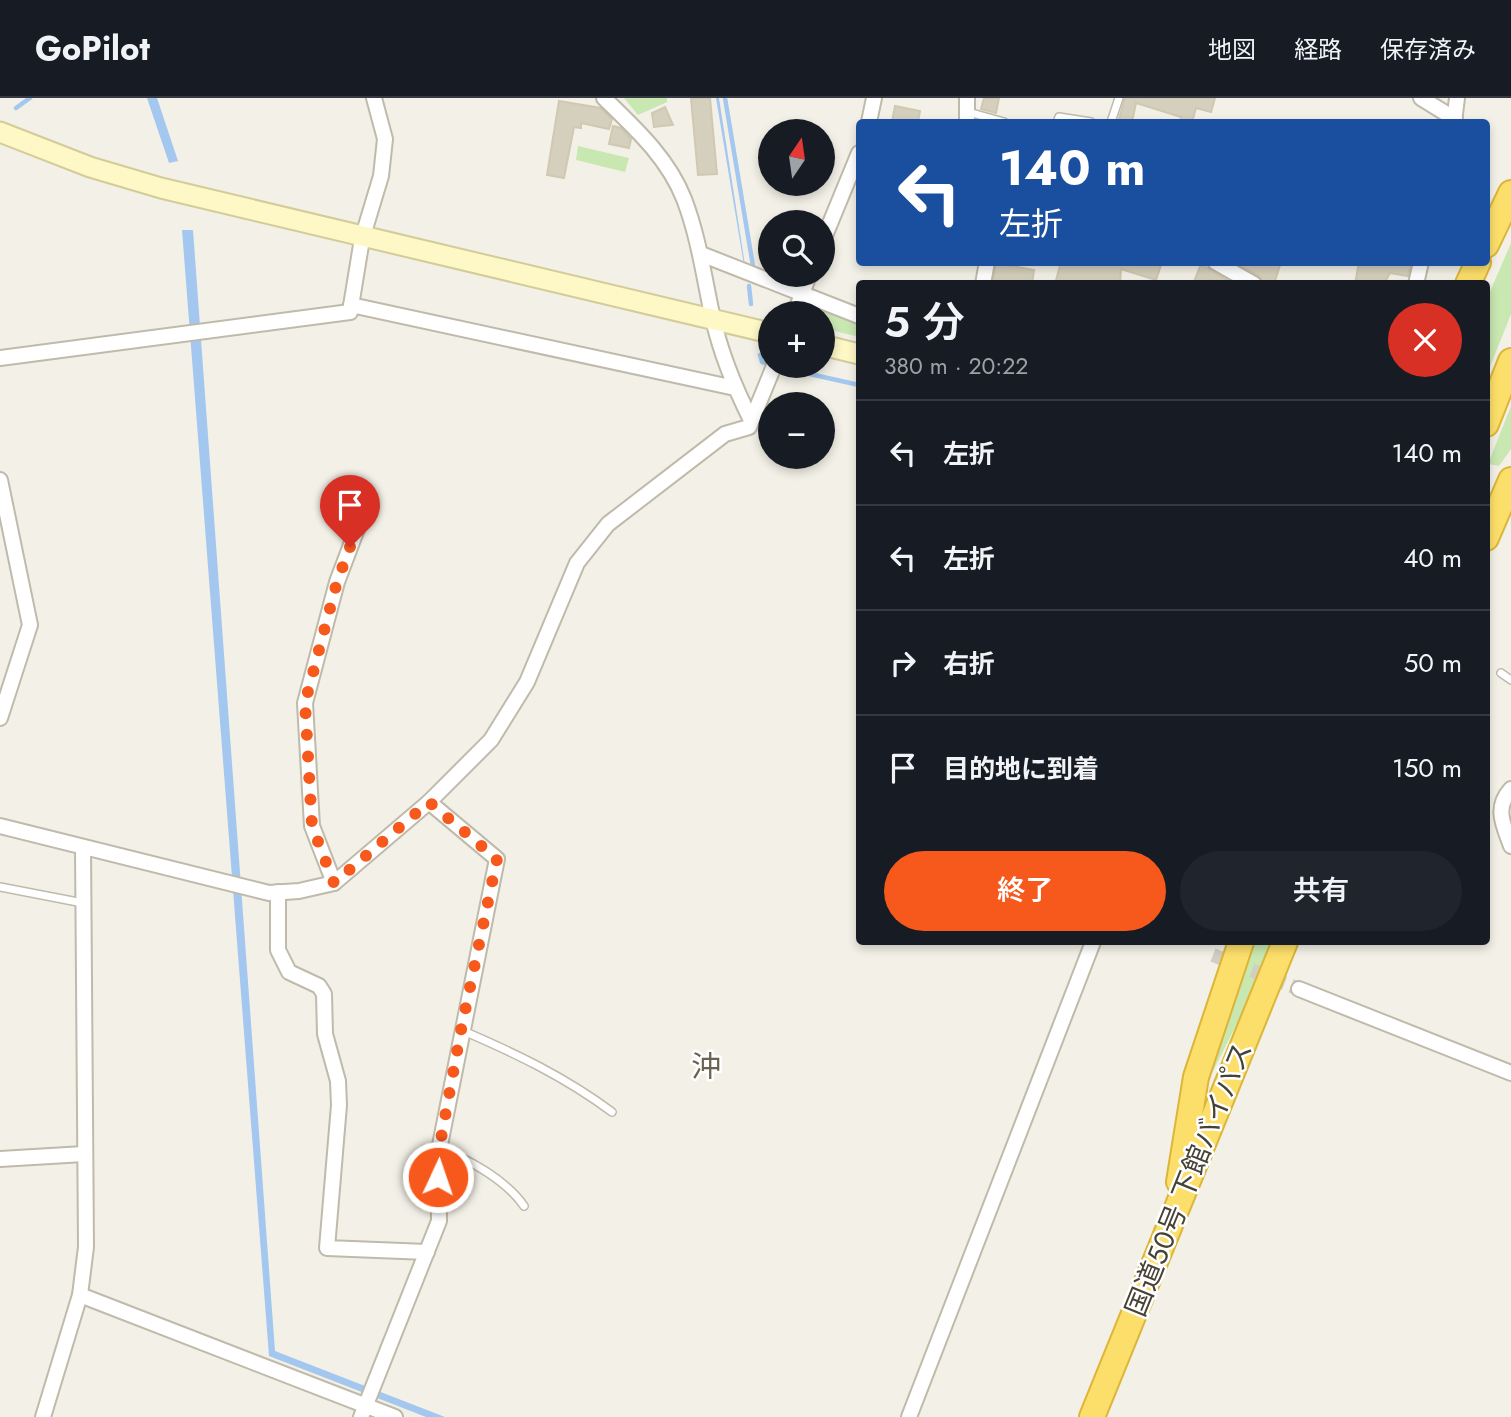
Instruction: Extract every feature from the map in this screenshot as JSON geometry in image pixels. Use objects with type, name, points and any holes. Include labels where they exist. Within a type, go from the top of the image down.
[{"type":"highway","points":[[1490,237],[1511,193]]},
{"type":"highway","points":[[1490,414],[1511,361]]},
{"type":"highway","points":[[1490,527],[1511,481]]},
{"type":"highway","points":[[1175,1214],[1186,1127],[1196,1077],[1240,945]]},
{"type":"highway","name":"国道50号 下館バイパス","points":[[1092,1417],[1284,945]]},
{"type":"street","points":[[0,358],[350,312],[362,239],[381,176],[385,139],[374,98]]},
{"type":"street","points":[[604,98],[651,144],[683,197],[701,254],[713,321],[735,388],[751,420]]},
{"type":"street","points":[[870,119],[874,98]]},
{"type":"street","points":[[1421,98],[1452,119]]},
{"type":"street","points":[[1455,119],[1457,98]]},
{"type":"street","points":[[0,132],[90,167],[161,188],[362,239],[758,330]]},
{"type":"street","points":[[835,211],[856,160]]},
{"type":"street","points":[[701,254],[856,316]]},
{"type":"street","points":[[1223,266],[1247,280]]},
{"type":"street","points":[[799,301],[805,287]]},
{"type":"street","points":[[351,305],[735,388]]},
{"type":"street","points":[[835,348],[856,353]]},
{"type":"street","points":[[0,826],[244,887],[278,892],[299,891],[334,883],[429,802],[491,740],[527,682],[578,563],[608,524],[724,434],[749,427],[769,378]]},
{"type":"street","points":[[0,480],[30,625],[0,718]]},
{"type":"street","points":[[334,883],[312,826],[305,703],[337,582],[357,529]]},
{"type":"street","points":[[1511,789],[1504,797],[1499,815],[1511,846]]},
{"type":"street","points":[[363,1411],[439,1221],[439,1148],[497,859],[429,802]]},
{"type":"street","points":[[43,1417],[80,1295],[86,1247],[83,847]]},
{"type":"street","points":[[278,892],[278,950],[289,972],[319,986],[324,994],[325,1034],[338,1081],[339,1105],[327,1248],[427,1252]]},
{"type":"street","points":[[909,1417],[1092,945]]},
{"type":"street","points":[[1299,989],[1511,1073]]},
{"type":"street","points":[[0,1158],[84,1154]]},
{"type":"street","points":[[80,1295],[363,1411],[395,1417]]},
{"type":"lane","points":[[1112,119],[1119,98]]},
{"type":"lane","points":[[967,111],[994,119]]},
{"type":"lane","points":[[1501,673],[1511,680]]},
{"type":"lane","points":[[0,887],[83,903]]},
{"type":"lane","points":[[461,1030],[524,1057],[578,1086],[612,1112]]},
{"type":"lane","points":[[439,1148],[453,1153],[515,1192],[524,1206]]},
{"type":"green space","points":[[624,98],[667,98],[667,102],[638,115]]},
{"type":"green space","points":[[578,146],[629,158],[625,172],[576,160]]},
{"type":"green space","points":[[1511,243],[1511,314],[1490,367],[1490,292]]},
{"type":"green space","points":[[835,313],[856,322],[856,336],[835,331]]},
{"type":"green space","points":[[1511,406],[1511,449],[1499,466],[1490,464]]},
{"type":"green space","points":[[1247,945],[1270,945],[1249,1000],[1213,1071],[1205,1080]]},
{"type":"water","points":[[147,98],[157,98],[178,161],[169,163]]},
{"type":"water","points":[[716,98],[719,98],[745,265],[744,265]]},
{"type":"water","points":[[182,230],[193,230],[275,1351],[445,1417],[426,1417],[269,1356]]},
{"type":"building","points":[[691,98],[710,98],[717,174],[698,175]]},
{"type":"building","points":[[984,98],[999,98],[996,113],[981,109]]},
{"type":"building","points":[[1125,98],[1215,98],[1211,112],[1196,108],[1193,119],[1181,119],[1136,103],[1133,119],[1119,119]]},
{"type":"building","points":[[559,101],[601,108],[612,119],[609,129],[581,123],[581,128],[574,127],[564,178],[547,175]]},
{"type":"building","points":[[895,106],[920,111],[919,119],[893,119]]},
{"type":"building","points":[[665,107],[673,125],[654,127],[652,113]]},
{"type":"building","points":[[613,126],[621,128],[631,139],[629,148],[609,144]]},
{"type":"building","points":[[996,266],[1034,270],[1033,280],[994,280]]},
{"type":"building","points":[[1060,266],[1161,266],[1156,280],[1121,269],[1120,280],[1056,280]]},
{"type":"building","points":[[1200,266],[1204,266],[1227,280],[1195,280]]},
{"type":"building","points":[[1242,266],[1280,266],[1275,280],[1262,280]]},
{"type":"building","points":[[1358,266],[1410,266],[1408,276],[1390,273],[1386,280],[1356,280]]},
{"type":"waterway","points":[[16,108],[30,98]]},
{"type":"waterway","points":[[725,98],[753,266]]},
{"type":"waterway","points":[[749,286],[751,304]]},
{"type":"waterway","points":[[828,378],[856,384]]},
{"type":"tunnel","points":[[1213,955],[1299,989]]},
{"type":"district","name":"沖","points":[[706,1066]]},
{"type":"route","points":[[350,547],[337,582],[305,703],[312,826],[334,883],[361,857],[429,802],[497,859],[461,1030],[438,1155],[438,1177]]}]
